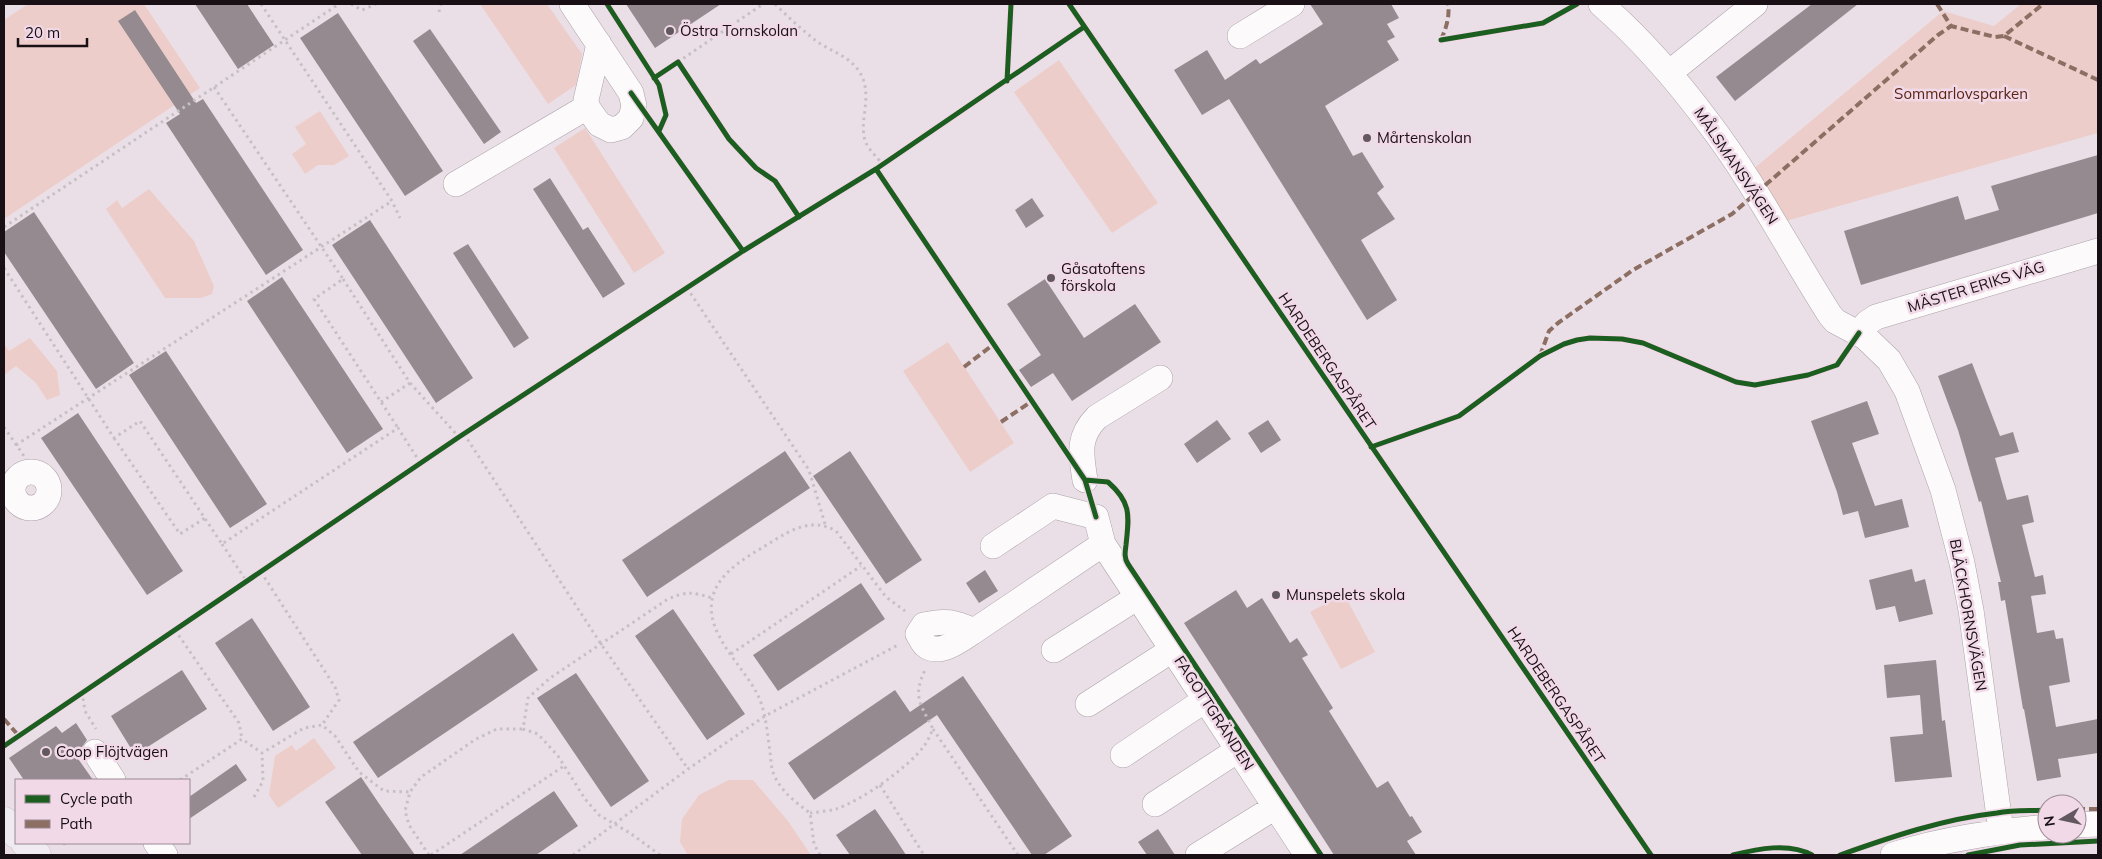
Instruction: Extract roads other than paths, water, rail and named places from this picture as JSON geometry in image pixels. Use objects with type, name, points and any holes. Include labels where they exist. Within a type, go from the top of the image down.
[{"type":"main road","points":[[4,821],[15,833]]},
{"type":"main road","points":[[26,844],[37,855]]},
{"type":"street","points":[[572,4],[631,93],[634,106],[631,118],[622,127],[611,130],[599,124],[587,108],[586,100],[598,44]]},
{"type":"street","points":[[1240,36],[1292,4]]},
{"type":"street","name":"MÅLSMANSVÄGEN","points":[[1601,4],[1640,41],[1669,73],[1709,123],[1745,176],[1830,315],[1835,321],[1859,333]]},
{"type":"street","points":[[1669,73],[1755,4]]},
{"type":"street","points":[[456,184],[587,108]]},
{"type":"street","name":"MÄSTER ERIKS VÄG","points":[[1859,333],[1867,323],[1876,317],[2098,251]]},
{"type":"street","name":"BLÄCKHORNSVÄGEN","points":[[1859,333],[1871,341],[1889,360],[1898,374],[1916,414],[1943,490],[1962,563],[1970,610],[2000,831]]},
{"type":"street","points":[[1085,480],[1081,444],[1090,424],[1097,417],[1160,378]]},
{"type":"street","points":[[10,503],[30,508],[42,504],[48,495],[48,483],[45,478],[35,472]]},
{"type":"street","name":"FAGOTTGRÄNDEN","points":[[993,546],[1053,506],[1096,517],[1103,544],[1306,855]]},
{"type":"street","points":[[926,636],[954,644],[1103,544]]},
{"type":"street","points":[[1054,650],[1138,597]]},
{"type":"street","points":[[1088,704],[1172,650]]},
{"type":"street","points":[[1123,755],[1205,700]]},
{"type":"street","points":[[1154,804],[1238,750]]},
{"type":"street","points":[[94,752],[112,779]]},
{"type":"street","points":[[1198,855],[1275,807]]},
{"type":"street","points":[[1893,855],[2000,831],[2037,828]]},
{"type":"street","points":[[157,844],[165,855]]},
{"type":"place","name":"Östra Tornskolan","points":[[670,31]]},
{"type":"place","name":"Mårtenskolan","points":[[1367,138]]},
{"type":"place","name":"Gåsatoftens förskola","points":[[1051,278]]},
{"type":"place","name":"Munspelets skola","points":[[1276,595]]},
{"type":"place","name":"Coop Flöjtvägen","points":[[46,752]]},
{"type":"park label","name":"Sommarlovsparken","points":[[1961,94]]}]
